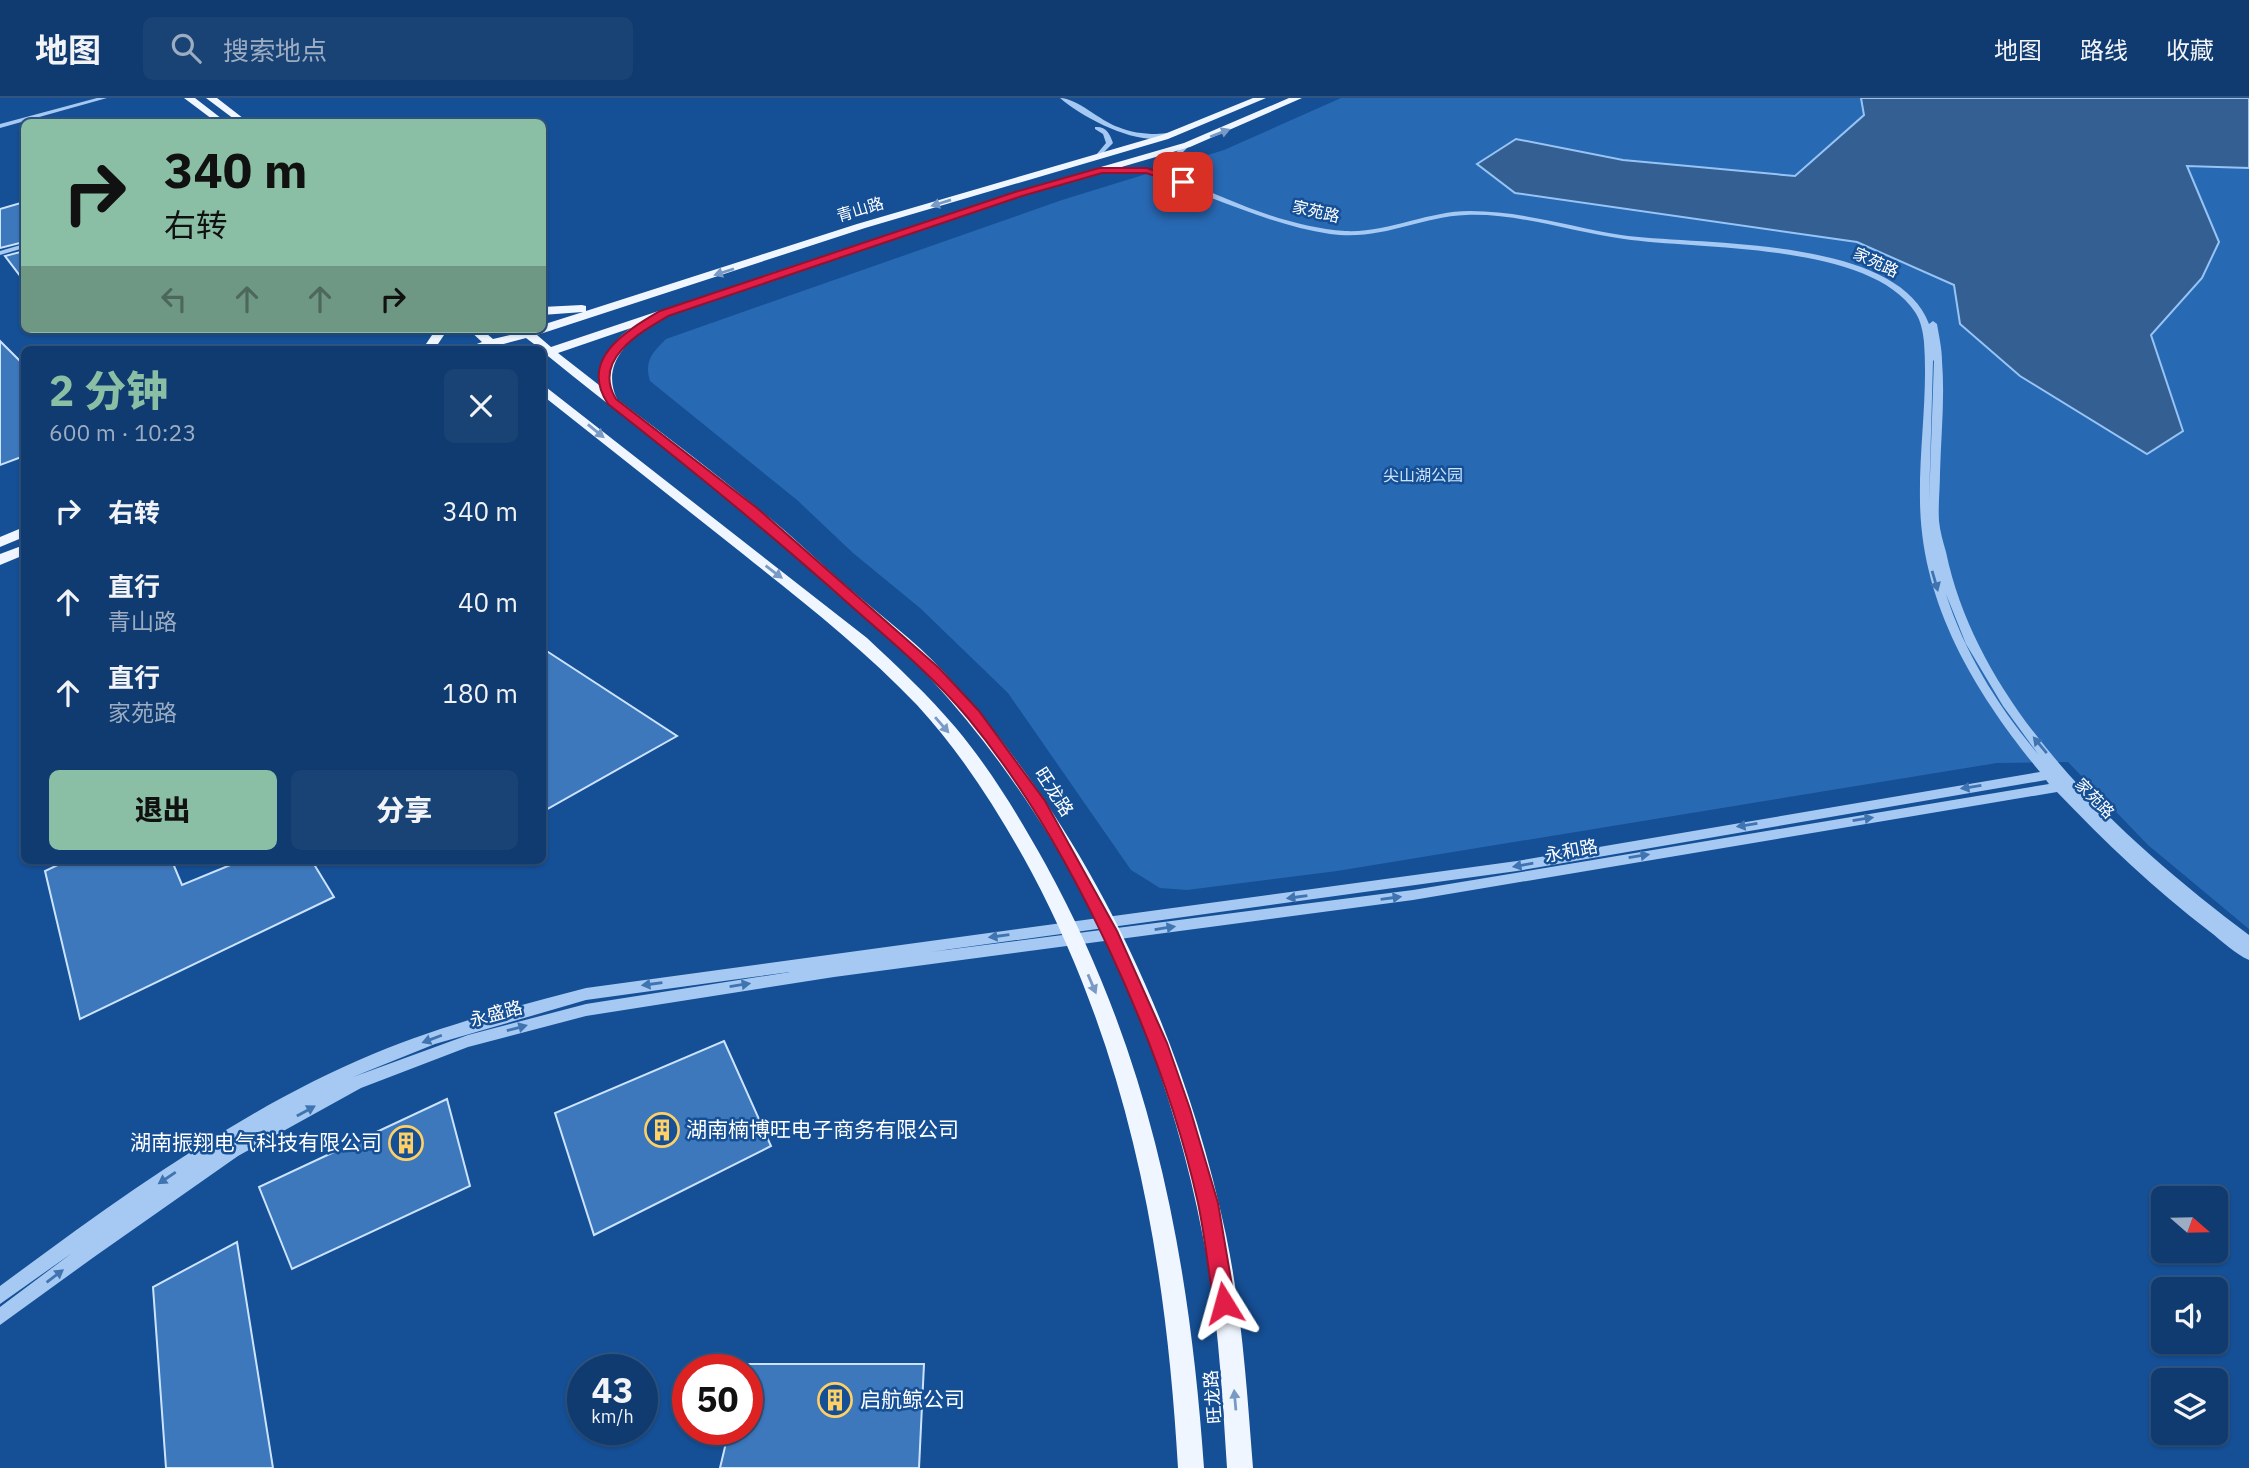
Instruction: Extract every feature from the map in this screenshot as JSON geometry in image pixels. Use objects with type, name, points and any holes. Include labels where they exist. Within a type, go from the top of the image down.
[{"type":"main road","points":[[189,98],[217,119]]},
{"type":"main road","points":[[211,98],[239,119]]},
{"type":"main road","name":"青山路","points":[[546,326],[862,226],[1174,135],[1261,98]]},
{"type":"main road","points":[[546,353],[1018,194],[1187,145],[1297,98]]},
{"type":"main road","points":[[546,311],[586,309],[644,297]]},
{"type":"main road","points":[[612,402],[604,389],[603,377],[615,348],[626,336],[664,313]]},
{"type":"main road","points":[[479,333],[494,346]]},
{"type":"main road","name":"青山路","points":[[497,346],[523,333]]},
{"type":"main road","name":"旺龙路","points":[[526,333],[539,346]]},
{"type":"main road","name":"旺龙路","points":[[546,353],[752,511],[934,671],[974,715],[1039,805],[1107,929],[1157,1043],[1181,1109],[1208,1203],[1222,1280],[1240,1468]]},
{"type":"main road","name":"旺龙路","points":[[546,393],[846,628],[888,666],[964,750],[1045,881],[1096,990],[1130,1087],[1155,1177],[1178,1300],[1191,1468]]},
{"type":"main road","points":[[0,542],[21,533]]},
{"type":"main road","points":[[0,560],[21,551]]},
{"type":"street","points":[[31,119],[104,98]]},
{"type":"street","points":[[39,119],[115,98]]},
{"type":"street","points":[[1054,98],[1110,138],[1108,147],[1099,155]]},
{"type":"street","points":[[1063,98],[1116,131],[1143,135],[1174,135]]},
{"type":"street","points":[[0,128],[21,122]]},
{"type":"street","points":[[0,128],[21,124]]},
{"type":"street","name":"家苑路","points":[[1187,145],[1176,155],[1172,166],[1181,176],[1219,194],[1319,225],[1360,229],[1396,225],[1447,211],[1498,211],[1646,237],[1820,254],[1860,266],[1905,290],[1928,312],[1937,343],[1934,521],[1945,578],[1967,637],[1993,683],[2062,780],[2170,880],[2249,943]]},
{"type":"street","name":"家苑路","points":[[1102,170],[1137,169],[1158,173],[1292,222],[1339,233],[1388,232],[1453,215],[1498,215],[1634,238],[1820,258],[1858,268],[1898,290],[1918,310],[1925,324],[1928,359],[1924,518],[1927,545],[1943,605],[1980,681],[2013,729],[2163,886],[2249,954]]},
{"type":"street","points":[[0,252],[21,245]]},
{"type":"street","name":"永和路","points":[[1070,934],[1496,882],[2062,780]]},
{"type":"street","name":"永盛路","points":[[0,1296],[77,1238],[227,1138],[351,1071],[465,1027],[586,994],[1070,934]]},
{"type":"street","name":"永盛路","points":[[0,1317],[88,1251],[233,1152],[356,1083],[468,1041],[586,1010],[1070,934]]},
{"type":"green space","name":"尖山湖公园","points":[[1341,98],[2249,98],[2249,929],[2148,845],[2068,762],[1997,763],[1337,871],[1187,890],[1160,888],[1131,870],[1008,693],[920,608],[853,553],[797,500],[650,381],[650,358],[666,339],[1062,200],[1224,150]]},
{"type":"shaded area","points":[[1861,98],[2249,98],[2249,168],[2187,166],[2219,242],[2202,278],[2151,335],[2183,431],[2147,454],[2020,376],[1960,324],[1954,285],[1857,242],[1515,193],[1477,164],[1516,139],[1623,160],[1795,176],[1864,115]]},
{"type":"building","points":[[21,203],[21,243],[0,248],[0,209]]},
{"type":"building","points":[[21,252],[21,277],[5,256]]},
{"type":"building","points":[[0,341],[21,362],[21,457],[0,465]]},
{"type":"building","points":[[546,651],[677,736],[546,810]]},
{"type":"building","points":[[60,864],[173,864],[182,885],[233,864],[314,864],[334,897],[80,1019],[45,871]]},
{"type":"building","name":"湖南楠博旺电子商务有限公司","points":[[724,1041],[771,1146],[594,1235],[555,1113]]},
{"type":"building","name":"湖南振翔电气科技有限公司","points":[[447,1099],[470,1186],[292,1269],[259,1187]]},
{"type":"building","points":[[237,1242],[273,1468],[166,1468],[153,1287]]},
{"type":"building","name":"启航鲸公司","points":[[763,1364],[924,1364],[919,1468],[720,1468],[725,1445],[763,1445]]},
{"type":"place","name":"湖南楠博旺电子商务有限公司","points":[[662,1130]]},
{"type":"place","name":"湖南振翔电气科技有限公司","points":[[406,1143]]},
{"type":"place","name":"启航鲸公司","points":[[835,1400]]},
{"type":"route","points":[[1183,182],[1167,175],[1137,169],[1102,170],[1018,194],[664,313],[626,336],[615,348],[603,377],[604,389],[612,402],[752,511],[934,671],[974,715],[1039,805],[1110,936],[1157,1043],[1181,1109],[1208,1203],[1224,1303]]}]
